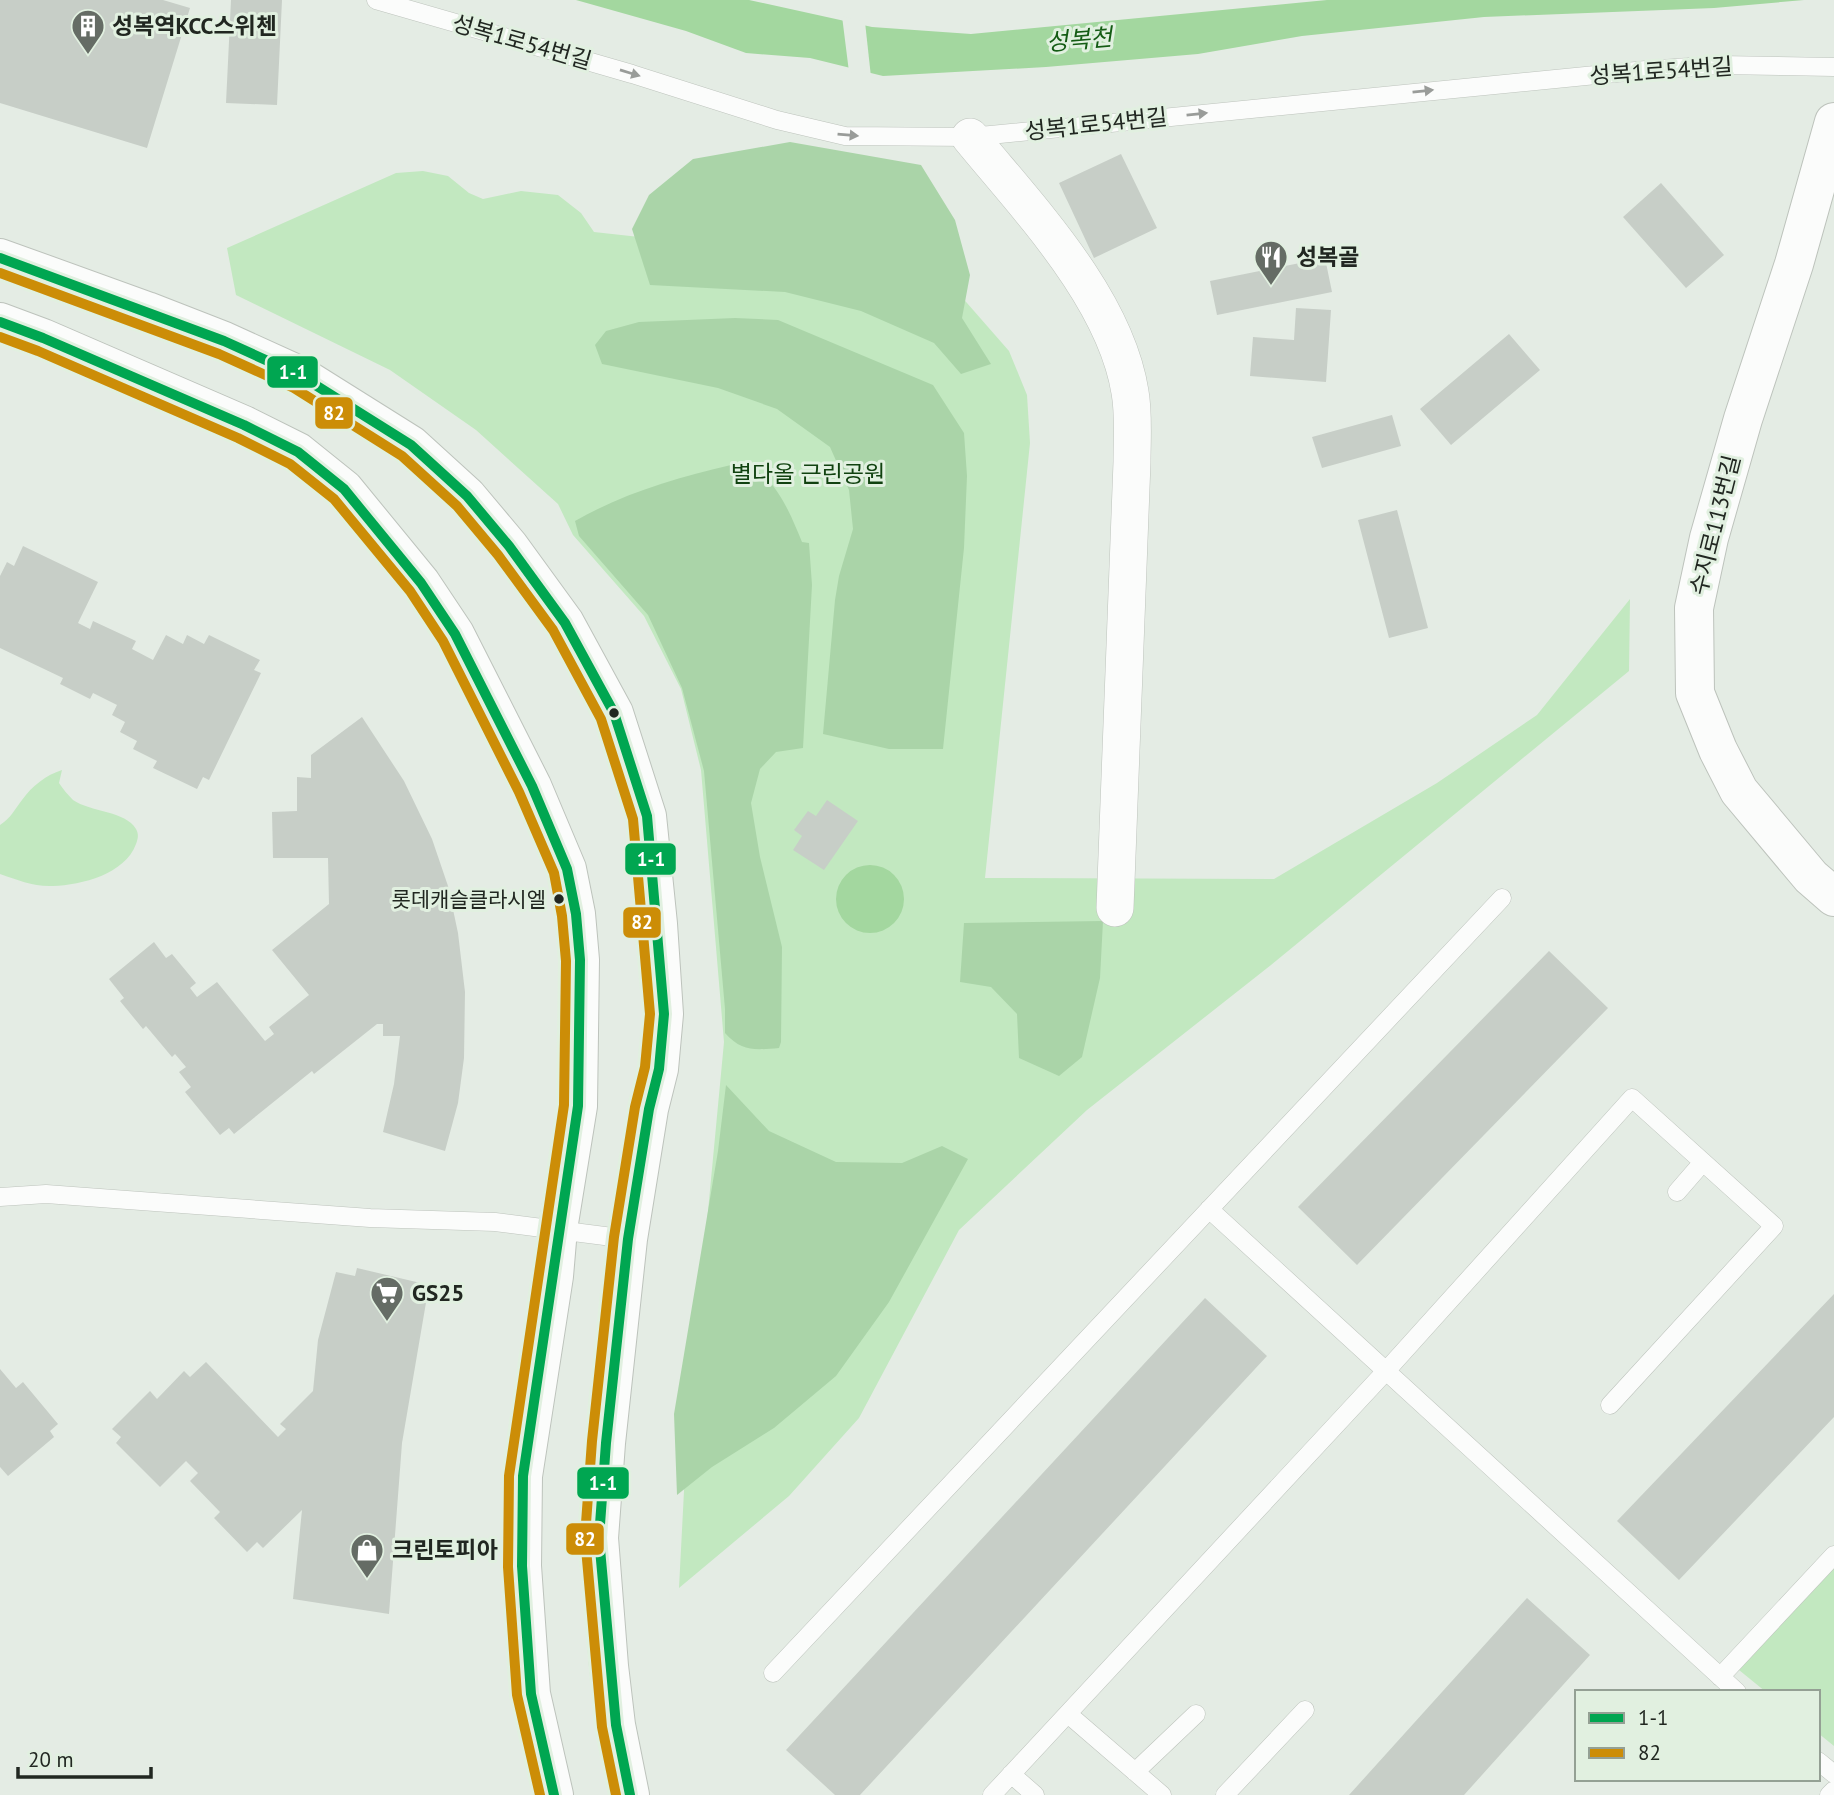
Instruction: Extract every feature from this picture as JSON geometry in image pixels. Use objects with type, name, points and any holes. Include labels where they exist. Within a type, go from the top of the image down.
[{"type":"street","name":"수지로113번길","points":[[1834,122],[1794,264],[1743,419],[1709,538],[1694,608],[1695,693],[1718,750],[1738,791],[1811,877],[1834,897]]},
{"type":"street","points":[[970,137],[1076,269],[1107,325],[1122,359],[1131,394],[1132,462],[1115,908]]},
{"type":"street","points":[[0,258],[160,316],[290,371],[411,445],[467,496],[509,546],[565,623],[614,713],[647,816],[664,1014],[659,1069],[649,1109],[628,1239],[606,1443],[599,1538],[611,1678],[620,1749],[630,1795]]},
{"type":"street","points":[[0,322],[244,425],[298,452],[344,489],[421,583],[455,634],[532,786],[567,869],[576,914],[580,960],[579,1095],[523,1489],[522,1566],[531,1694],[553,1795]]},
{"type":"lane","name":"성복1로54번길","points":[[376,0],[632,74],[777,120],[845,136],[970,137],[1646,69],[1719,65],[1834,67]]},
{"type":"lane","points":[[773,1673],[1502,898]]},
{"type":"lane","points":[[992,1795],[1386,1371],[1632,1098],[1774,1226],[1610,1405]]},
{"type":"lane","points":[[1677,1192],[1703,1162]]},
{"type":"lane","points":[[0,1197],[46,1194],[370,1217],[495,1222],[628,1239]]},
{"type":"lane","points":[[1209,1209],[1735,1690]]},
{"type":"lane","points":[[1720,1677],[1834,1555]]},
{"type":"lane","points":[[1226,1795],[1305,1710]]},
{"type":"lane","points":[[1068,1713],[1162,1795]]},
{"type":"lane","points":[[1135,1772],[1196,1713]]},
{"type":"lane","points":[[1820,1763],[1834,1774]]},
{"type":"lane","points":[[1012,1774],[1035,1795]]},
{"type":"lane","points":[[1829,1795],[1834,1790]]},
{"type":"green space","name":"별다올 근린공원","points":[[423,171],[448,176],[469,193],[483,199],[521,191],[558,195],[581,213],[594,232],[893,265],[960,295],[1009,351],[1027,395],[1030,443],[985,878],[1274,879],[1437,783],[1537,715],[1630,599],[1629,671],[1271,965],[1087,1110],[959,1230],[859,1418],[789,1496],[679,1588],[687,1433],[724,1042],[701,770],[681,689],[644,616],[573,535],[558,504],[476,430],[390,370],[236,295],[227,248],[396,173]]},
{"type":"green space","points":[[62,770],[59,783],[73,800],[116,815],[136,829],[137,840],[130,854],[113,870],[101,876],[64,885],[26,883],[0,874],[0,825],[35,786]]},
{"type":"green space","points":[[1834,1562],[1834,1746],[1820,1735],[1820,1690],[1764,1690],[1739,1670]]},
{"type":"shaded area","points":[[790,142],[921,165],[955,220],[970,275],[962,318],[991,364],[961,374],[934,343],[861,311],[785,292],[650,285],[632,229],[649,195],[693,159]]},
{"type":"shaded area","points":[[735,318],[778,320],[933,385],[964,433],[967,476],[964,548],[943,749],[889,749],[823,734],[835,600],[853,529],[849,490],[830,447],[777,409],[718,388],[602,364],[595,345],[606,331],[639,322]]},
{"type":"shaded area","points":[[731,465],[753,469],[777,491],[802,542],[809,543],[812,585],[803,748],[776,752],[760,769],[751,803],[760,857],[782,947],[781,1042],[779,1048],[770,1049],[743,1047],[725,1033],[704,771],[682,688],[648,615],[579,536],[575,521],[612,502],[651,487]]},
{"type":"shaded area","points":[[1103,921],[1100,978],[1082,1057],[1059,1076],[1019,1058],[1017,1014],[991,987],[960,982],[964,923]]},
{"type":"shaded area","points":[[726,1085],[769,1131],[836,1162],[902,1163],[942,1146],[968,1159],[889,1302],[836,1376],[774,1428],[712,1467],[677,1495],[674,1414],[718,1151]]},
{"type":"water","name":"성복천","points":[[576,0],[749,0],[872,27],[971,34],[1327,0],[1804,0],[1714,8],[1484,17],[1302,36],[1198,54],[1046,67],[883,76],[810,58],[746,53],[686,31]]},
{"type":"water","points":[[877,865],[898,880],[904,892],[902,912],[894,923],[877,933],[863,933],[846,923],[838,912],[836,892],[846,875],[857,867]]},
{"type":"pier","points":[[842,16],[865,22],[871,77],[849,72]]},
{"type":"building","name":"성복역KCC스위첸","points":[[0,0],[163,0],[190,8],[147,148],[0,103]]},
{"type":"building","points":[[231,0],[282,0],[277,105],[226,103]]},
{"type":"building","points":[[1121,154],[1157,228],[1094,258],[1059,183]]},
{"type":"building","points":[[1661,183],[1724,255],[1686,288],[1623,217]]},
{"type":"building","name":"성복골","points":[[1325,258],[1332,292],[1217,315],[1210,281]]},
{"type":"building","points":[[1296,308],[1331,310],[1326,382],[1250,376],[1253,337],[1294,340]]},
{"type":"building","points":[[1509,334],[1540,370],[1451,445],[1420,409]]},
{"type":"building","points":[[1392,415],[1401,446],[1322,468],[1312,437]]},
{"type":"building","points":[[1397,510],[1428,628],[1389,638],[1358,520]]},
{"type":"building","points":[[23,546],[98,582],[78,623],[90,629],[93,621],[136,641],[132,649],[153,660],[166,635],[183,644],[187,635],[204,644],[209,635],[260,660],[254,670],[261,673],[209,780],[203,777],[197,789],[153,768],[157,761],[133,749],[137,741],[120,732],[125,722],[112,715],[117,705],[93,693],[90,699],[60,684],[63,678],[0,648],[0,576],[7,562],[14,566]]},
{"type":"building","points":[[362,717],[404,781],[432,839],[448,886],[458,933],[465,992],[464,1058],[458,1103],[445,1151],[383,1132],[394,1084],[400,1036],[383,1036],[383,1024],[377,1024],[314,1074],[312,1071],[234,1134],[229,1128],[220,1135],[185,1092],[191,1087],[179,1072],[186,1067],[175,1054],[172,1057],[146,1026],[143,1029],[120,1001],[124,998],[109,979],[154,942],[166,958],[172,954],[196,983],[190,988],[197,997],[217,982],[265,1041],[274,1034],[269,1027],[309,995],[272,950],[329,904],[328,858],[273,858],[272,812],[297,811],[297,777],[311,778],[311,755]]},
{"type":"building","points":[[827,800],[858,821],[824,870],[793,850],[802,836],[794,830],[808,811],[816,816]]},
{"type":"building","points":[[1549,951],[1608,1008],[1357,1265],[1298,1207]]},
{"type":"building","points":[[357,1268],[429,1285],[402,1443],[389,1614],[293,1599],[302,1510],[263,1548],[257,1542],[247,1552],[214,1518],[220,1512],[190,1481],[198,1473],[186,1461],[160,1487],[116,1443],[121,1437],[112,1429],[150,1391],[157,1399],[184,1371],[190,1377],[206,1362],[278,1437],[286,1429],[280,1424],[313,1391],[318,1340],[336,1272],[355,1276]]},
{"type":"building","points":[[1834,1294],[1834,1417],[1679,1580],[1617,1521]]},
{"type":"building","points":[[1205,1298],[1267,1356],[860,1795],[835,1795],[786,1750]]},
{"type":"building","points":[[0,1369],[16,1388],[23,1382],[58,1424],[50,1431],[54,1437],[8,1476],[0,1467]]},
{"type":"building","points":[[1527,1598],[1590,1655],[1464,1795],[1349,1795]]},
{"type":"transit line","name":"1-1","points":[[0,258],[224,341],[301,376],[411,445],[467,496],[509,546],[565,623],[614,713],[647,816],[664,1014],[659,1069],[649,1109],[628,1239],[606,1443],[599,1538],[616,1725],[630,1795]]},
{"type":"transit line","name":"82","points":[[0,273],[219,354],[294,388],[402,456],[457,506],[498,555],[553,630],[601,719],[633,819],[650,1014],[645,1067],[635,1107],[614,1237],[592,1441],[585,1537],[602,1727],[616,1795]]},
{"type":"transit line","name":"1-1","points":[[0,322],[244,425],[298,452],[344,489],[421,583],[455,634],[532,786],[567,869],[576,914],[580,960],[578,1106],[523,1476],[522,1566],[531,1694],[554,1795]]},
{"type":"transit line","name":"82","points":[[0,337],[238,438],[290,464],[334,499],[410,591],[443,641],[519,792],[554,873],[562,916],[566,961],[564,1105],[509,1476],[508,1567],[517,1695],[540,1795]]},
{"type":"place","name":"성복역KCC스위첸","points":[[88,56]]},
{"type":"place","name":"성복골","points":[[1271,287]]},
{"type":"place","name":"롯데캐슬클라시엘","points":[[559,899]]},
{"type":"place","name":"GS25","points":[[387,1323]]},
{"type":"place","name":"크린토피아","points":[[367,1580]]}]
